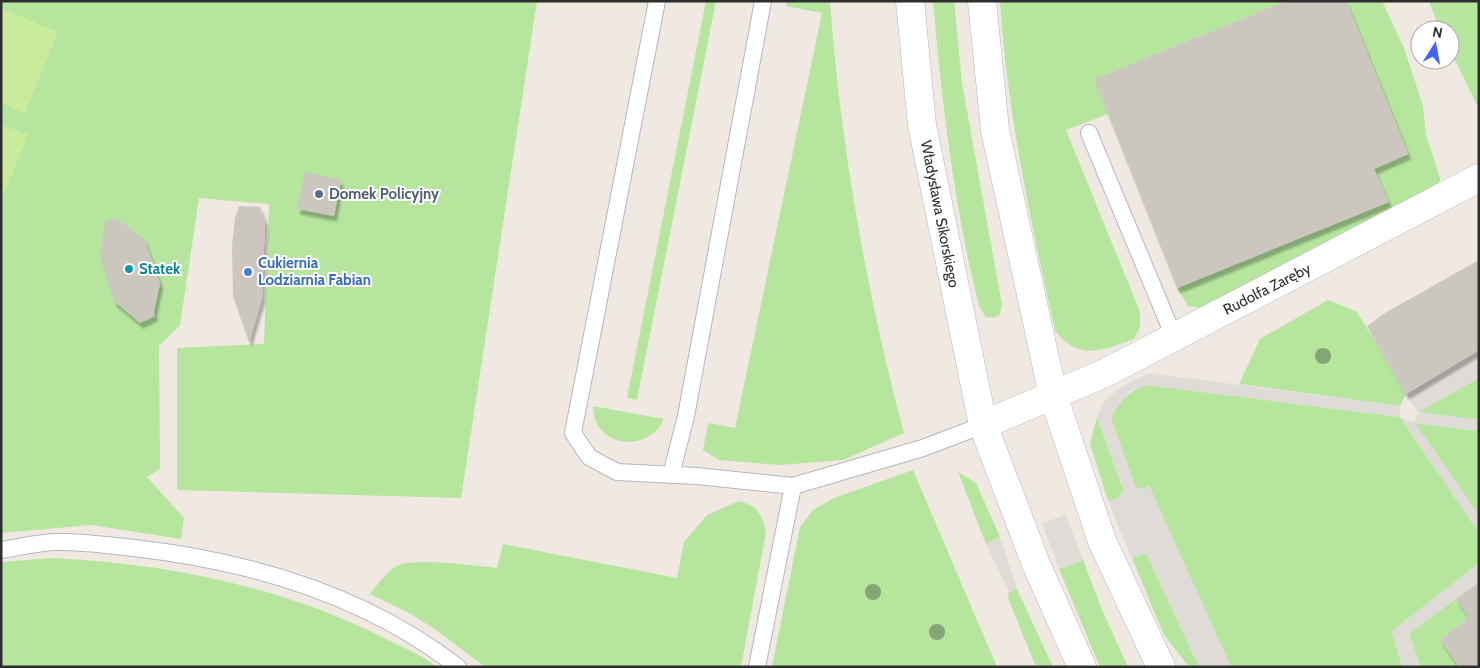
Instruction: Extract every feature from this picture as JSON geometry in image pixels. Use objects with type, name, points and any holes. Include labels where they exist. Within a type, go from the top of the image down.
[{"type":"street","name":"Władysława Sikorskiego","points":[[910,1],[922,126],[983,425],[1036,564],[1082,667]]},
{"type":"street","points":[[982,1],[995,130],[1053,395],[1102,541],[1161,667]]},
{"type":"street","name":"Rudolfa Zaręby","points":[[1053,395],[1105,372],[1174,337],[1479,178]]},
{"type":"street","points":[[983,425],[1053,395]]},
{"type":"lane","points":[[657,1],[573,433],[589,457],[617,472],[792,486],[923,448],[983,425]]},
{"type":"lane","points":[[671,475],[686,416],[763,1]]},
{"type":"lane","points":[[1089,133],[1174,337]]},
{"type":"lane","points":[[757,667],[792,486]]},
{"type":"lane","points":[[1,550],[54,542],[100,544],[167,552],[225,562],[340,597],[392,623],[438,651],[458,667]]},
{"type":"green space","points":[[1,1],[537,1],[461,498],[177,490],[177,348],[264,344],[269,204],[199,198],[180,325],[159,346],[160,469],[147,477],[184,518],[181,539],[91,525],[1,533]]},
{"type":"green space","points":[[706,1],[716,1],[637,400],[627,398]]},
{"type":"green space","points":[[787,1],[830,1],[841,109],[857,218],[878,327],[904,433],[843,460],[780,465],[719,460],[703,450],[708,423],[735,428],[822,13],[786,6]]},
{"type":"green space","points":[[933,1],[954,1],[962,83],[1002,305],[1000,314],[994,318],[986,317],[979,306],[970,268],[950,155]]},
{"type":"green space","points":[[1000,1],[1286,1],[1094,79],[1108,114],[1066,130],[1140,312],[1140,327],[1134,339],[1112,347],[1092,351],[1082,350],[1064,340],[1055,330],[1021,167],[1008,84]]},
{"type":"green space","points":[[1346,1],[1382,1],[1404,48],[1423,106],[1426,135],[1440,178],[1439,187],[1201,308],[1188,306],[1177,288],[1388,202],[1374,169],[1408,154]]},
{"type":"green space","points":[[1429,1],[1479,1],[1479,109],[1460,70],[1460,20],[1436,20]]},
{"type":"green space","points":[[1,8],[58,32],[25,113],[1,103]]},
{"type":"green space","points":[[1,125],[28,135],[1,202]]},
{"type":"green space","points":[[1328,300],[1357,312],[1406,394],[1400,406],[1239,384],[1260,339]]},
{"type":"green space","points":[[1479,378],[1479,420],[1418,412]]},
{"type":"green space","points":[[1146,385],[1400,417],[1479,533],[1479,563],[1392,631],[1402,667],[1231,667],[1149,486],[1136,490],[1111,418],[1125,397]]},
{"type":"green space","points":[[593,406],[664,419],[656,430],[646,438],[634,442],[622,441],[611,438],[602,430],[595,420]]},
{"type":"green space","points":[[1097,417],[1124,492],[1118,499],[1108,501],[1090,443]]},
{"type":"green space","points":[[1414,423],[1479,431],[1479,515]]},
{"type":"green space","points":[[913,470],[997,667],[772,667],[800,527],[813,510],[834,498]]},
{"type":"green space","points":[[958,472],[976,483],[1000,537],[986,544]]},
{"type":"green space","points":[[739,501],[750,505],[758,512],[763,520],[766,532],[741,667],[485,667],[436,630],[411,614],[370,594],[389,572],[405,563],[430,562],[497,568],[503,544],[677,578],[684,542],[707,515]]},
{"type":"green space","points":[[1146,553],[1199,667],[1189,667],[1164,635],[1132,558]]},
{"type":"green space","points":[[54,558],[96,561],[181,572],[264,591],[305,604],[345,620],[411,651],[437,667],[1,667],[1,562]]},
{"type":"green space","points":[[1083,560],[1102,610],[1128,667],[1100,667],[1059,569]]},
{"type":"green space","points":[[1017,589],[1053,667],[1036,667],[1008,598],[1009,592]]},
{"type":"green space","points":[[1456,599],[1469,617],[1441,639],[1460,667],[1420,667],[1409,633]]},
{"type":"shaded area","points":[[1479,350],[1479,378],[1419,412],[1479,420],[1479,431],[1415,423],[1479,515],[1479,533],[1400,417],[1414,423],[1418,412],[1406,394]]},
{"type":"shaded area","points":[[1149,373],[1400,406],[1400,417],[1147,385],[1130,391],[1119,403],[1111,418],[1136,489],[1149,486],[1231,667],[1199,667],[1146,553],[1132,558],[1108,501],[1117,499],[1124,491],[1097,417],[1103,403],[1122,386]]},
{"type":"shaded area","points":[[1066,515],[1083,560],[1059,569],[1042,523]]},
{"type":"shaded area","points":[[1000,537],[1017,589],[1009,592],[986,544]]},
{"type":"shaded area","points":[[1479,563],[1479,582],[1409,633],[1420,667],[1402,667],[1392,631]]},
{"type":"building","points":[[1286,1],[1346,1],[1408,154],[1374,169],[1389,202],[1177,288],[1094,79]]},
{"type":"building","name":"Domek Policyjny","points":[[305,172],[341,180],[334,216],[297,209]]},
{"type":"building","name":"Cukiernia Lodziarnia Fabian","points":[[239,206],[260,207],[265,221],[262,298],[249,342],[233,296],[232,245],[235,218]]},
{"type":"building","name":"Statek","points":[[116,218],[144,239],[160,283],[154,312],[155,316],[140,323],[114,301],[100,256],[105,222]]},
{"type":"building","points":[[1479,260],[1479,350],[1406,394],[1367,326],[1385,313]]},
{"type":"building","points":[[1479,582],[1479,667],[1459,667],[1440,640],[1469,617],[1456,599]]},
{"type":"place","name":"Domek Policyjny","points":[[319,194]]},
{"type":"place","name":"Statek","points":[[129,269]]},
{"type":"place","name":"Cukiernia Lodziarnia Fabian","points":[[248,272]]}]
